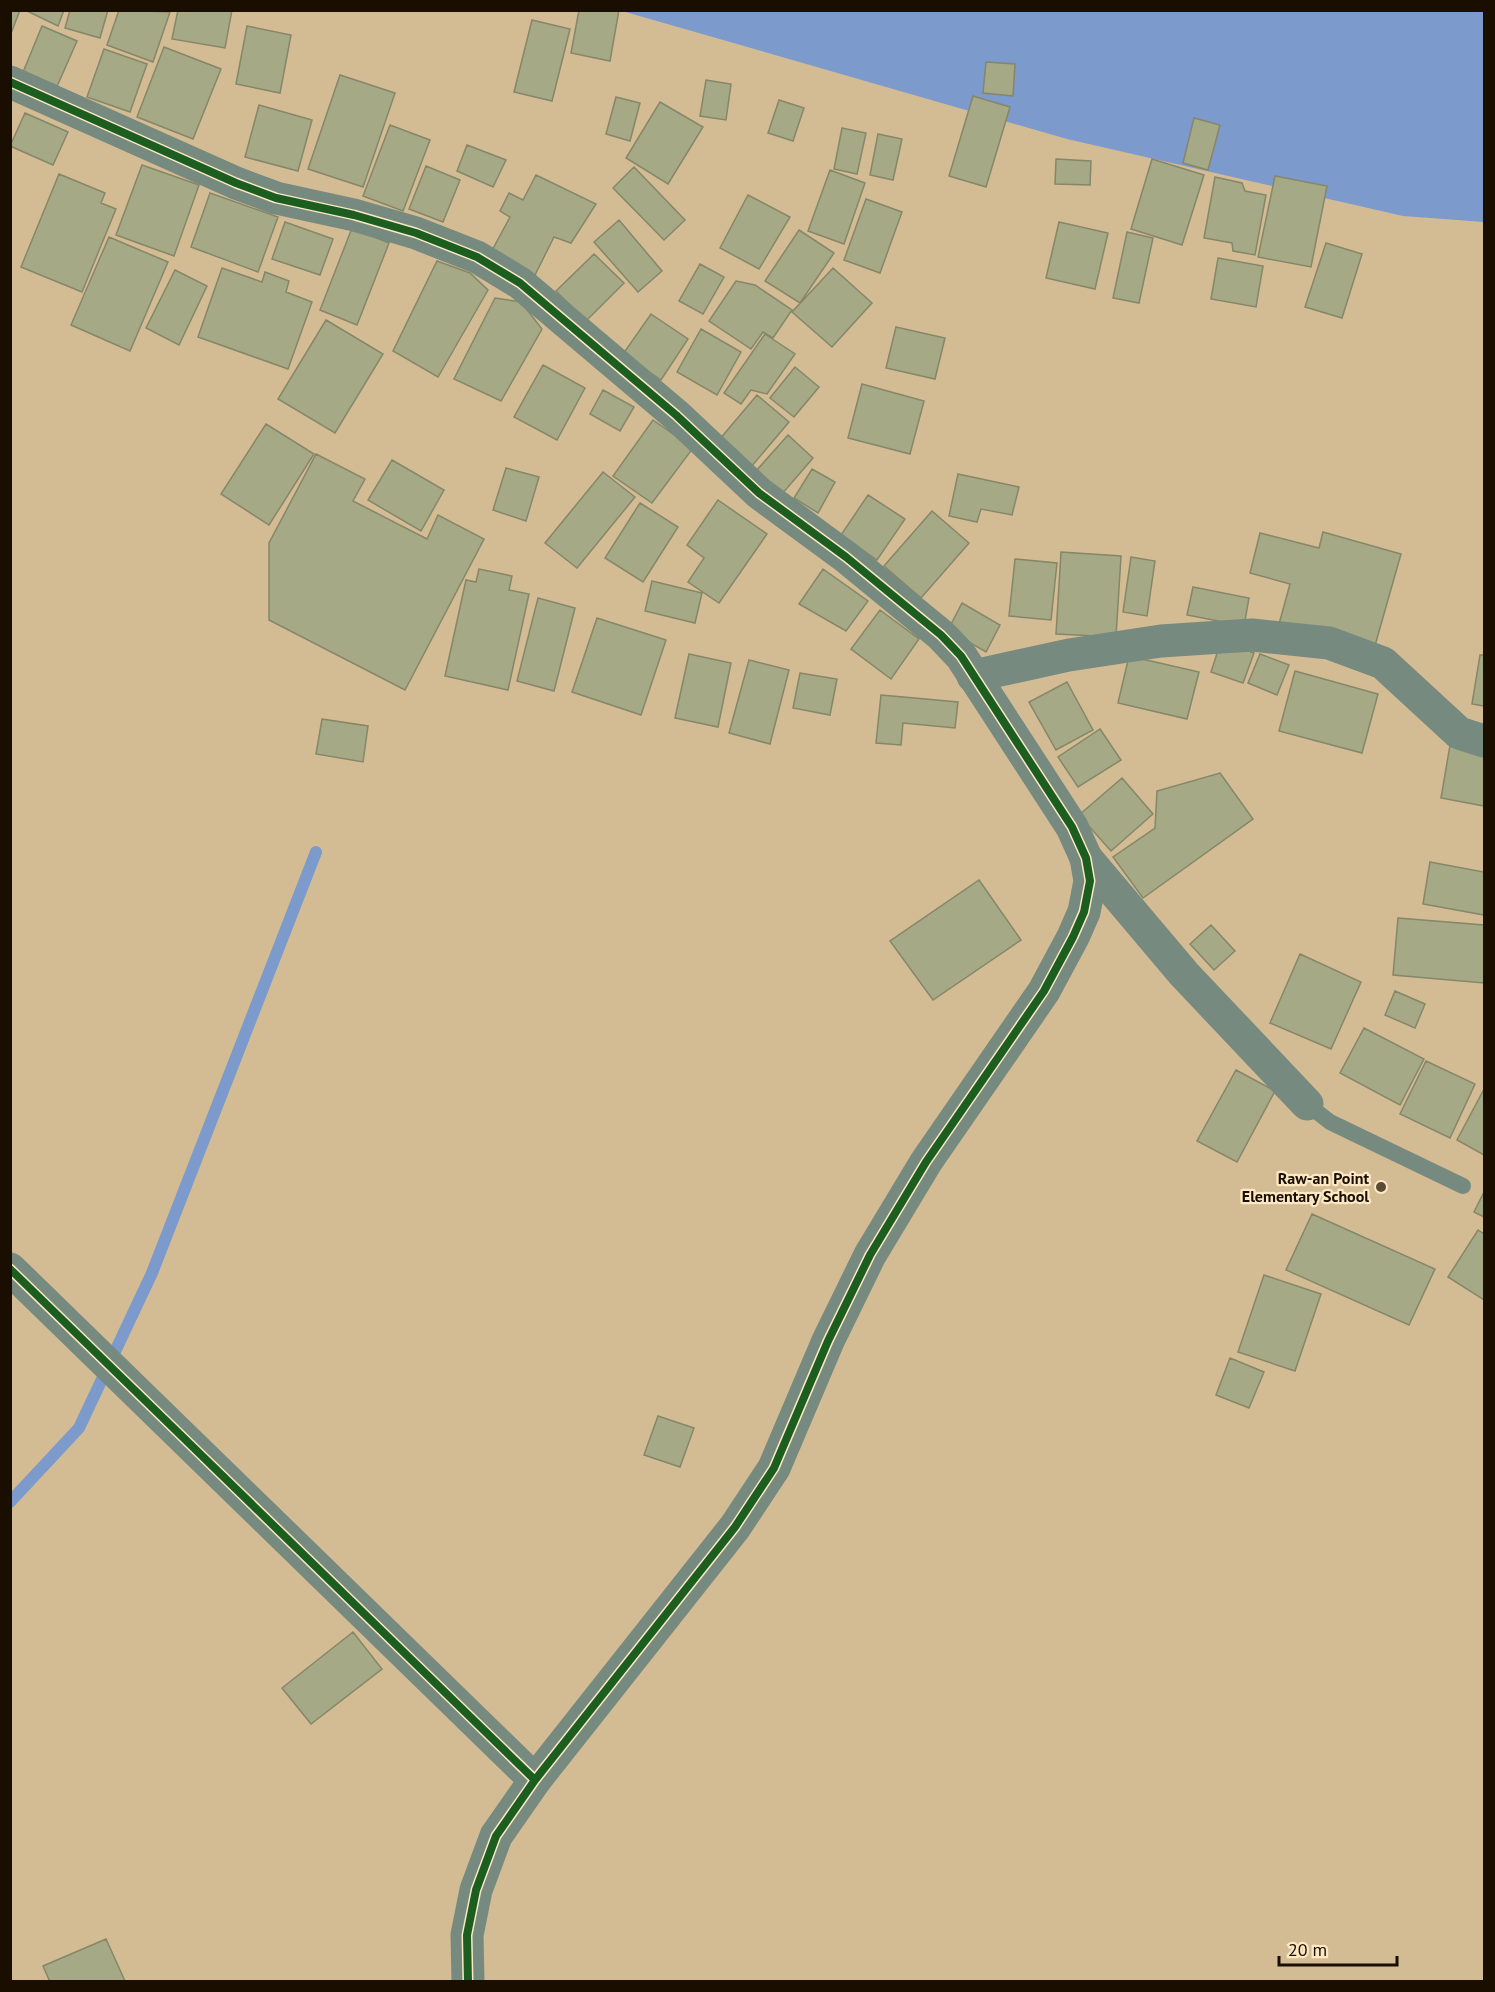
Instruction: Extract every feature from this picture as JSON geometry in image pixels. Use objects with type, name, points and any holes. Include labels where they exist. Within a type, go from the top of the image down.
[{"type":"street","points":[[10,82],[236,183],[276,198],[354,215],[416,233],[477,257],[520,283],[676,415],[759,493],[846,557],[941,635],[961,656],[1072,827],[1086,858],[1090,881],[1084,912],[1073,937],[1044,992],[926,1162],[870,1255],[828,1341],[774,1468],[735,1527],[535,1780],[496,1836],[476,1890],[467,1935],[468,1982]]},
{"type":"street","points":[[973,676],[1069,655],[1161,641],[1252,635],[1329,643],[1383,663],[1459,733],[1485,741]]},
{"type":"street","points":[[1086,858],[1184,974],[1307,1104]]},
{"type":"street","points":[[10,1269],[535,1780]]},
{"type":"lane","points":[[1307,1104],[1330,1122],[1463,1186]]},
{"type":"water","points":[[622,11],[1484,11],[1484,222],[1403,216],[1067,139]]},
{"type":"building","points":[[10,10],[20,10],[10,36]]},
{"type":"building","points":[[25,10],[64,10],[58,26]]},
{"type":"building","points":[[70,10],[108,10],[100,38],[65,28]]},
{"type":"building","points":[[119,10],[170,12],[153,62],[107,45]]},
{"type":"building","points":[[178,10],[232,10],[225,48],[172,39]]},
{"type":"building","points":[[579,10],[619,10],[610,61],[571,53]]},
{"type":"building","points":[[532,20],[570,29],[552,101],[514,92]]},
{"type":"building","points":[[42,26],[77,41],[55,91],[21,77]]},
{"type":"building","points":[[247,26],[291,35],[280,93],[236,84]]},
{"type":"building","points":[[164,47],[221,69],[193,139],[137,117]]},
{"type":"building","points":[[104,49],[147,64],[130,112],[87,97]]},
{"type":"building","points":[[986,62],[1015,64],[1013,96],[983,93]]},
{"type":"building","points":[[340,75],[395,93],[363,187],[308,169]]},
{"type":"building","points":[[706,80],[731,84],[726,120],[700,116]]},
{"type":"building","points":[[973,96],[1010,107],[986,187],[949,176]]},
{"type":"building","points":[[616,97],[640,103],[630,141],[606,134]]},
{"type":"building","points":[[779,100],[804,108],[793,141],[768,133]]},
{"type":"building","points":[[660,102],[703,127],[668,184],[626,158]]},
{"type":"building","points":[[259,105],[312,120],[298,171],[245,157]]},
{"type":"building","points":[[25,113],[68,132],[53,165],[10,146]]},
{"type":"building","points":[[1194,118],[1220,125],[1208,170],[1183,163]]},
{"type":"building","points":[[390,125],[430,140],[403,211],[363,196]]},
{"type":"building","points":[[842,128],[866,133],[857,174],[834,169]]},
{"type":"building","points":[[878,134],[902,139],[893,180],[870,175]]},
{"type":"building","points":[[467,145],[506,160],[493,187],[457,171]]},
{"type":"building","points":[[1056,159],[1091,161],[1090,185],[1055,184]]},
{"type":"building","points":[[1152,159],[1204,175],[1182,245],[1131,229]]},
{"type":"building","points":[[142,165],[199,185],[174,256],[116,235]]},
{"type":"building","points":[[426,166],[460,180],[443,222],[409,209]]},
{"type":"building","points":[[634,167],[685,220],[664,240],[613,188]]},
{"type":"building","points":[[830,170],[865,183],[844,244],[808,231]]},
{"type":"building","points":[[59,174],[105,193],[101,203],[116,209],[82,292],[21,267]]},
{"type":"building","points":[[536,175],[596,204],[571,243],[554,237],[533,279],[489,256],[510,217],[500,211],[509,193],[523,200]]},
{"type":"building","points":[[1275,176],[1327,186],[1311,267],[1258,257]]},
{"type":"building","points":[[1215,177],[1242,183],[1245,191],[1266,195],[1255,255],[1233,251],[1232,243],[1204,238]]},
{"type":"building","points":[[210,193],[278,217],[258,272],[191,247]]},
{"type":"building","points":[[748,195],[790,217],[759,269],[720,248]]},
{"type":"building","points":[[866,199],[902,212],[880,273],[844,260]]},
{"type":"building","points":[[619,220],[662,271],[638,292],[594,242]]},
{"type":"building","points":[[285,222],[333,239],[320,275],[272,259]]},
{"type":"building","points":[[1059,222],[1108,233],[1095,289],[1046,278]]},
{"type":"building","points":[[352,228],[389,243],[357,325],[320,310]]},
{"type":"building","points":[[799,230],[834,253],[800,303],[765,281]]},
{"type":"building","points":[[1127,232],[1153,238],[1139,303],[1113,298]]},
{"type":"building","points":[[109,237],[168,262],[130,351],[71,325]]},
{"type":"building","points":[[1326,243],[1362,254],[1342,318],[1305,307]]},
{"type":"building","points":[[594,254],[624,283],[586,321],[556,291]]},
{"type":"building","points":[[1218,258],[1263,266],[1256,307],[1211,299]]},
{"type":"building","points":[[437,261],[470,273],[488,290],[438,377],[393,351]]},
{"type":"building","points":[[700,264],[724,277],[703,314],[679,301]]},
{"type":"building","points":[[222,268],[262,282],[265,272],[289,281],[286,292],[312,302],[288,369],[198,337]]},
{"type":"building","points":[[833,268],[872,303],[832,347],[792,312]]},
{"type":"building","points":[[175,270],[207,286],[179,345],[146,328]]},
{"type":"building","points":[[736,281],[755,285],[792,310],[773,338],[763,332],[751,349],[709,321]]},
{"type":"building","points":[[495,298],[521,302],[542,329],[501,401],[454,379]]},
{"type":"building","points":[[651,314],[688,339],[661,380],[623,354]]},
{"type":"building","points":[[326,320],[383,354],[335,433],[278,399]]},
{"type":"building","points":[[896,327],[945,338],[935,379],[886,368]]},
{"type":"building","points":[[701,329],[741,352],[717,395],[677,372]]},
{"type":"building","points":[[765,334],[795,354],[767,394],[751,390],[741,404],[724,393]]},
{"type":"building","points":[[543,365],[585,388],[557,440],[514,417]]},
{"type":"building","points":[[795,367],[819,387],[794,417],[770,398]]},
{"type":"building","points":[[862,384],[924,401],[910,454],[848,438]]},
{"type":"building","points":[[603,390],[634,407],[620,431],[590,414]]},
{"type":"building","points":[[757,395],[789,422],[751,467],[719,440]]},
{"type":"building","points":[[653,420],[693,448],[652,503],[613,476]]},
{"type":"building","points":[[266,424],[314,454],[269,525],[221,494]]},
{"type":"building","points":[[788,435],[813,458],[782,494],[756,471]]},
{"type":"building","points":[[316,454],[365,479],[353,501],[427,539],[438,515],[484,539],[405,690],[269,620],[269,543]]},
{"type":"building","points":[[392,460],[444,490],[421,531],[368,500]]},
{"type":"building","points":[[506,468],[539,477],[526,521],[493,510]]},
{"type":"building","points":[[812,469],[835,482],[818,513],[794,498]]},
{"type":"building","points":[[603,472],[635,497],[577,568],[545,543]]},
{"type":"building","points":[[958,474],[1019,487],[1012,515],[981,509],[977,522],[949,516]]},
{"type":"building","points":[[868,495],[905,519],[877,560],[841,535]]},
{"type":"building","points":[[718,500],[767,534],[719,603],[688,582],[704,558],[687,545]]},
{"type":"building","points":[[640,503],[678,527],[643,582],[605,558]]},
{"type":"building","points":[[932,511],[969,543],[921,598],[884,566]]},
{"type":"building","points":[[1323,532],[1401,554],[1374,649],[1279,624],[1290,584],[1250,573],[1260,533],[1319,548]]},
{"type":"building","points":[[1061,552],[1121,556],[1116,637],[1056,634]]},
{"type":"building","points":[[1131,557],[1155,561],[1147,616],[1123,612]]},
{"type":"building","points":[[1015,559],[1057,563],[1051,620],[1009,616]]},
{"type":"building","points":[[479,569],[512,576],[509,590],[529,594],[508,690],[445,676],[466,580],[476,582]]},
{"type":"building","points":[[823,569],[868,601],[846,631],[799,604]]},
{"type":"building","points":[[652,581],[702,593],[695,623],[645,611]]},
{"type":"building","points":[[1193,587],[1249,598],[1244,626],[1187,615]]},
{"type":"building","points":[[538,598],[575,608],[554,691],[517,681]]},
{"type":"building","points":[[962,603],[1000,625],[986,652],[948,630]]},
{"type":"building","points":[[880,610],[919,639],[891,679],[851,649]]},
{"type":"building","points":[[597,618],[666,640],[641,715],[572,692]]},
{"type":"building","points":[[1221,641],[1254,653],[1243,683],[1211,672]]},
{"type":"building","points":[[689,654],[731,663],[718,727],[675,718]]},
{"type":"building","points":[[1260,654],[1289,665],[1277,695],[1248,683]]},
{"type":"building","points":[[1480,655],[1484,655],[1484,706],[1472,704]]},
{"type":"building","points":[[1129,656],[1199,672],[1187,719],[1118,703]]},
{"type":"building","points":[[749,660],[789,670],[770,744],[729,733]]},
{"type":"building","points":[[1295,671],[1378,694],[1362,753],[1279,731]]},
{"type":"building","points":[[800,673],[837,679],[830,715],[793,708]]},
{"type":"building","points":[[1067,682],[1093,730],[1056,750],[1029,702]]},
{"type":"building","points":[[881,695],[958,702],[955,728],[903,723],[901,745],[876,743]]},
{"type":"building","points":[[322,719],[368,726],[363,762],[316,754]]},
{"type":"building","points":[[1100,729],[1121,760],[1078,787],[1058,757]]},
{"type":"building","points":[[1450,745],[1484,751],[1484,806],[1441,798]]},
{"type":"building","points":[[1220,773],[1253,819],[1143,898],[1113,857],[1155,828],[1157,791]]},
{"type":"building","points":[[1122,778],[1153,814],[1111,851],[1079,815]]},
{"type":"building","points":[[1430,862],[1484,872],[1484,915],[1423,904]]},
{"type":"building","points":[[979,880],[1021,940],[933,1000],[890,941]]},
{"type":"building","points":[[1398,918],[1484,925],[1484,983],[1393,975]]},
{"type":"building","points":[[1211,925],[1235,951],[1214,970],[1190,944]]},
{"type":"building","points":[[1300,954],[1361,982],[1331,1049],[1270,1023]]},
{"type":"building","points":[[1395,991],[1425,1004],[1415,1028],[1385,1015]]},
{"type":"building","points":[[1364,1028],[1424,1059],[1400,1105],[1340,1073]]},
{"type":"building","points":[[1426,1061],[1475,1084],[1450,1138],[1400,1114]]},
{"type":"building","points":[[1236,1070],[1275,1091],[1237,1162],[1197,1141]]},
{"type":"building","points":[[1484,1092],[1484,1155],[1457,1140]]},
{"type":"building","points":[[1484,1192],[1484,1217],[1474,1212]]},
{"type":"building","points":[[1312,1214],[1435,1269],[1409,1325],[1286,1270]]},
{"type":"building","points":[[1478,1230],[1484,1234],[1484,1300],[1448,1277]]},
{"type":"building","points":[[1264,1275],[1321,1294],[1295,1371],[1238,1352]]},
{"type":"building","points":[[1230,1358],[1264,1372],[1249,1408],[1216,1395]]},
{"type":"building","points":[[658,1416],[694,1428],[680,1467],[644,1455]]},
{"type":"building","points":[[353,1632],[382,1669],[311,1724],[282,1688]]},
{"type":"building","points":[[106,1939],[125,1981],[50,1982],[43,1966]]},
{"type":"waterway","points":[[10,1502],[79,1428],[152,1273],[316,852]]},
{"type":"cycle path","points":[[10,82],[236,183],[276,198],[354,215],[416,233],[477,257],[520,283],[676,415],[759,493],[846,557],[941,635],[961,656],[1072,827],[1086,858],[1090,881],[1084,912],[1073,937],[1044,991],[926,1162],[870,1255],[828,1341],[774,1468],[735,1527],[535,1780],[496,1836],[476,1890],[467,1935],[468,1982]]},
{"type":"cycle path","points":[[10,1269],[535,1780]]},
{"type":"place","name":"Raw-an Point Elementary School","points":[[1381,1187]]}]
